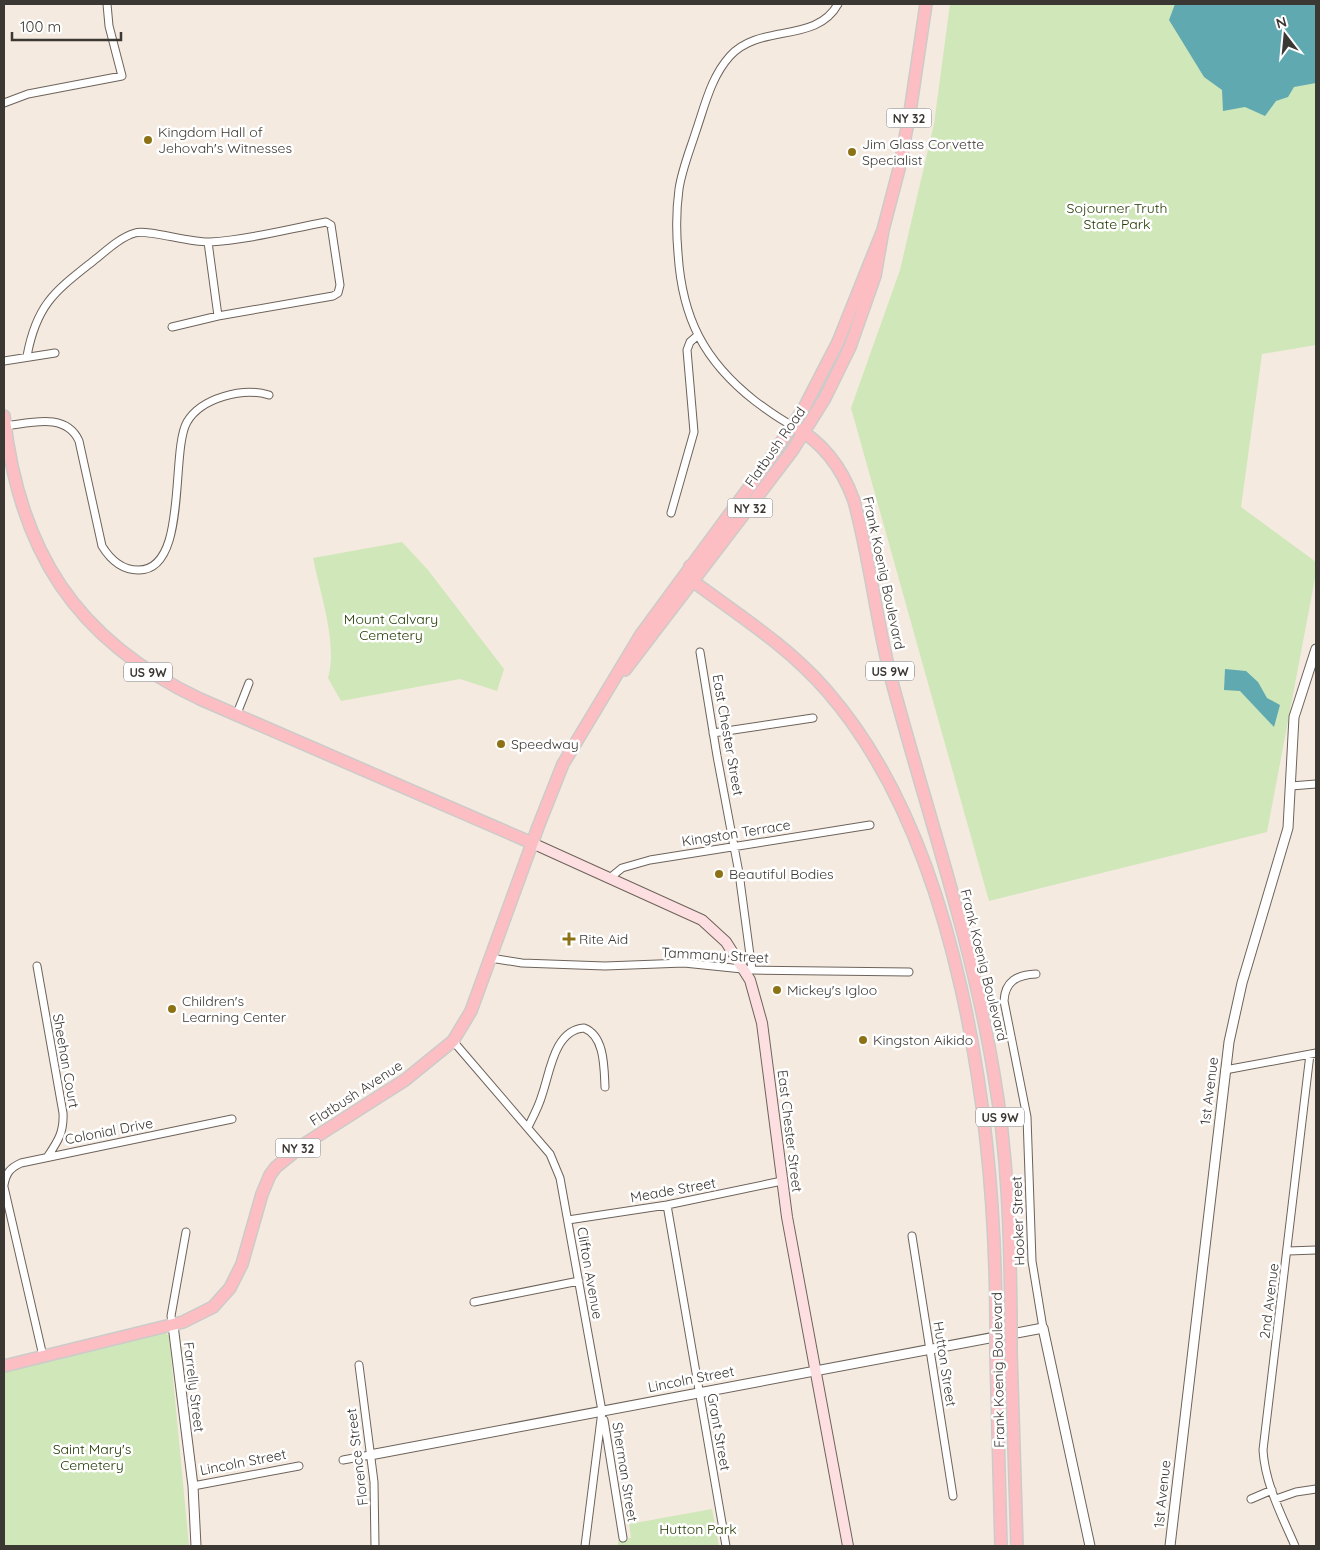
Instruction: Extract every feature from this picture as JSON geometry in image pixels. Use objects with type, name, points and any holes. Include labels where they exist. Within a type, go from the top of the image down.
[{"type":"main road","name":"Flatbush Road","points":[[601,700],[694,582],[805,432],[834,382],[857,330],[875,276],[883,230],[907,130],[926,4]]},
{"type":"main road","name":"Flatbush Road","points":[[557,779],[572,749],[629,652],[793,426],[834,350],[883,230]]},
{"type":"main road","name":"US 9W","points":[[4,421],[12,472],[24,515],[44,560],[74,604],[98,631],[138,665],[175,688],[236,716],[532,843]]},
{"type":"main road","name":"Frank Koenig Boulevard","points":[[793,426],[805,432],[835,463],[846,481],[854,501],[891,676],[978,995],[994,1073],[1002,1127],[1010,1233],[1016,1546]]},
{"type":"main road","points":[[690,566],[691,577],[694,582]]},
{"type":"main road","name":"Frank Koenig Boulevard","points":[[694,582],[785,650],[827,692],[852,723],[873,757],[900,809],[916,845],[944,926],[968,1025],[978,1076],[990,1181],[996,1320],[1001,1546]]},
{"type":"main road","name":"Flatbush Avenue","points":[[4,1366],[173,1325],[204,1313],[218,1302],[230,1288],[242,1264],[265,1184],[279,1163],[303,1145],[405,1080],[453,1041],[471,1011],[557,779]]},
{"type":"main road","name":"East Chester Street","points":[[532,843],[611,877],[702,920],[726,942],[748,970],[762,1023],[782,1181],[848,1546]]},
{"type":"street","points":[[4,103],[28,94],[122,76],[109,26],[107,4]]},
{"type":"street","points":[[793,426],[761,405],[728,379],[713,361],[697,336],[684,302],[679,275],[676,218],[685,164],[718,72],[738,49],[760,37],[805,29],[820,24],[830,16],[838,4]]},
{"type":"street","points":[[27,356],[37,318],[47,301],[58,289],[113,246],[138,232],[178,240],[208,242],[326,222],[330,225],[340,285],[338,293],[334,296],[218,316],[172,327]]},
{"type":"street","points":[[208,242],[218,316]]},
{"type":"street","points":[[671,513],[694,432],[687,350],[690,342],[697,336]]},
{"type":"street","points":[[4,361],[55,353]]},
{"type":"street","points":[[4,421],[58,423],[71,428],[79,441],[102,546],[109,557],[122,567],[143,570],[152,568],[159,562],[168,542],[178,492],[183,435],[193,413],[202,405],[214,400],[260,393],[269,395]]},
{"type":"street","name":"1st Avenue","points":[[1170,1546],[1225,1070],[1242,983],[1286,838],[1291,786],[1294,717],[1316,648]]},
{"type":"street","name":"East Chester Street","points":[[700,652],[734,845],[748,970]]},
{"type":"street","points":[[236,716],[249,683]]},
{"type":"street","points":[[713,733],[813,718]]},
{"type":"street","points":[[1291,786],[1316,784]]},
{"type":"street","name":"Kingston Terrace","points":[[611,877],[622,868],[637,863],[734,845],[870,825]]},
{"type":"street","name":"Tammany Street","points":[[490,958],[522,963],[605,966],[684,963],[748,970],[909,972]]},
{"type":"street","name":"Sheehan Court","points":[[37,966],[64,1113],[64,1126],[61,1138],[48,1156]]},
{"type":"street","name":"Hooker Street","points":[[1036,974],[1015,978],[1008,984],[1004,1001],[1027,1117],[1032,1261],[1043,1328],[1090,1546]]},
{"type":"street","points":[[528,1127],[542,1098],[555,1055],[562,1040],[572,1030],[584,1028],[594,1034],[601,1052],[605,1087]]},
{"type":"street","name":"Clifton Avenue","points":[[453,1041],[528,1127],[550,1154],[557,1168],[602,1411],[586,1546]]},
{"type":"street","points":[[1225,1070],[1313,1054]]},
{"type":"street","name":"2nd Avenue","points":[[1295,1546],[1272,1490],[1264,1465],[1263,1450],[1313,1054]]},
{"type":"street","name":"Colonial Drive","points":[[43,1356],[4,1186],[5,1176],[10,1168],[48,1156],[232,1119]]},
{"type":"street","name":"Meade Street","points":[[568,1220],[667,1204],[782,1181]]},
{"type":"street","name":"Grant Street","points":[[667,1204],[726,1546]]},
{"type":"street","name":"Farrelly Street","points":[[186,1232],[171,1316],[193,1486],[196,1546]]},
{"type":"street","name":"Hutton Street","points":[[912,1236],[953,1496]]},
{"type":"street","points":[[1288,1251],[1316,1250]]},
{"type":"street","points":[[474,1302],[579,1281]]},
{"type":"street","name":"Lincoln Street","points":[[344,1460],[1043,1328]]},
{"type":"street","name":"Florence Street","points":[[359,1364],[376,1514],[375,1546]]},
{"type":"street","name":"Sherman Street","points":[[602,1411],[624,1538]]},
{"type":"street","name":"Lincoln Street","points":[[193,1486],[299,1466]]},
{"type":"street","points":[[1276,1499],[1296,1492],[1316,1489]]},
{"type":"street","points":[[1251,1499],[1272,1490]]},
{"type":"green space","name":"Sojourner Truth State Park","points":[[950,4],[1316,4],[1316,345],[1262,354],[1241,507],[1316,562],[1316,573],[1267,832],[989,901],[851,408],[900,270],[934,124]]},
{"type":"green space","name":"Mount Calvary Cemetery","points":[[402,542],[428,570],[504,669],[497,691],[460,679],[341,701],[328,678],[331,665],[331,650],[327,618],[313,558]]},
{"type":"green space","name":"Saint Mary's Cemetery","points":[[165,1332],[169,1336],[189,1546],[4,1546],[4,1372]]},
{"type":"green space","name":"Hutton Park","points":[[712,1509],[719,1546],[618,1546],[618,1540],[631,1538],[629,1524]]},
{"type":"water","points":[[1175,4],[1316,4],[1316,83],[1294,87],[1288,97],[1276,101],[1265,116],[1245,107],[1223,111],[1222,90],[1204,77],[1169,20]]},
{"type":"water","points":[[1225,669],[1246,671],[1258,682],[1267,698],[1280,705],[1274,727],[1240,691],[1224,690]]},
{"type":"place","name":"Kingdom Hall of Jehovah's Witnesses","points":[[148,140]]},
{"type":"place","name":"Jim Glass Corvette Specialist","points":[[852,152]]},
{"type":"place","name":"Speedway","points":[[501,744]]},
{"type":"place","name":"Beautiful Bodies","points":[[719,874]]},
{"type":"place","name":"Rite Aid","points":[[569,939]]},
{"type":"place","name":"Mickey's Igloo","points":[[777,990]]},
{"type":"place","name":"Children's Learning Center","points":[[172,1009]]},
{"type":"place","name":"Kingston Aikido","points":[[863,1040]]}]
